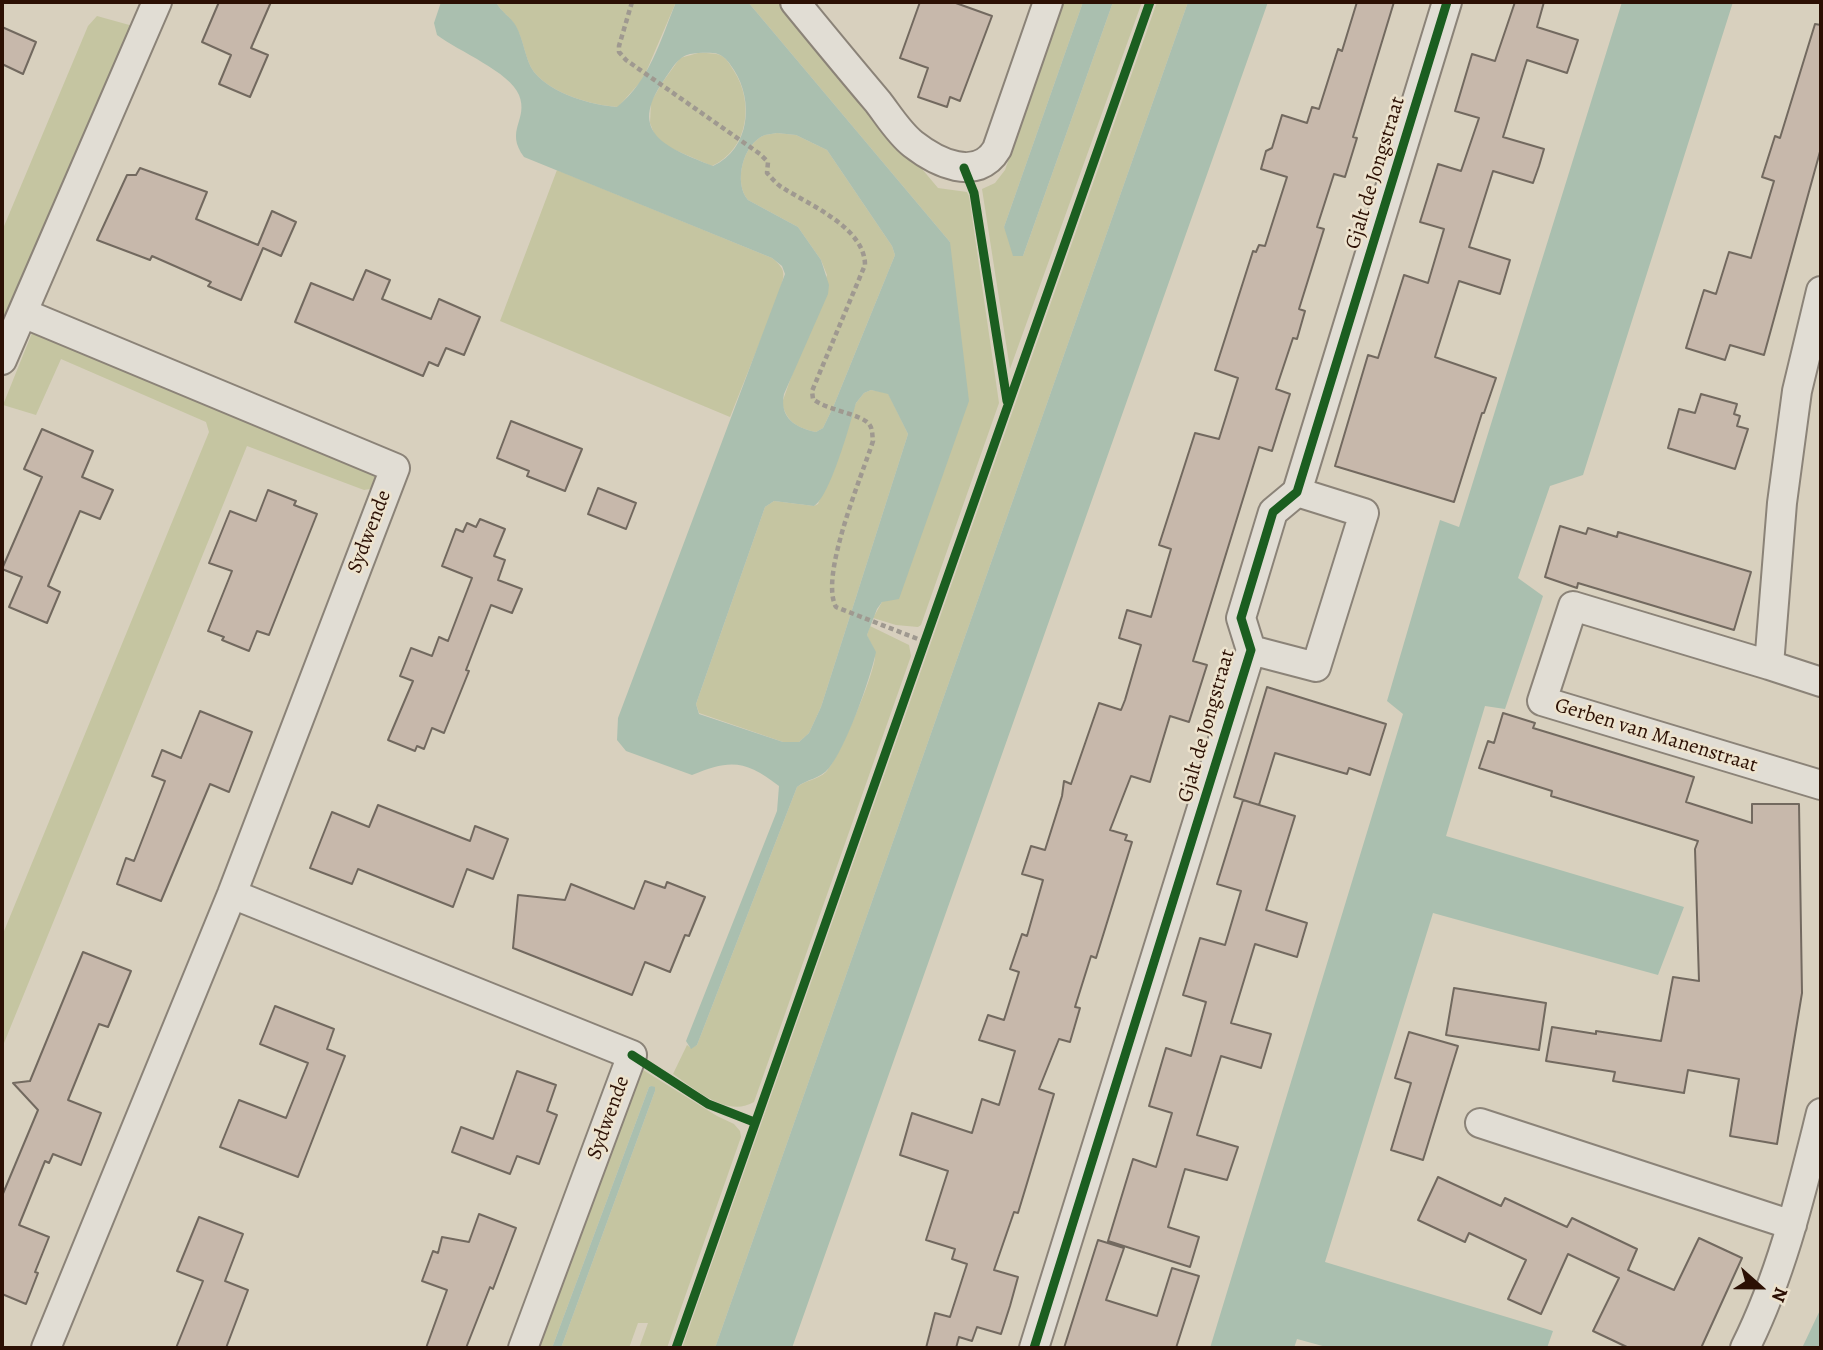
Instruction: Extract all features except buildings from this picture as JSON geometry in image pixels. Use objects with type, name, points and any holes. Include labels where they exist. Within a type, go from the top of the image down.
[{"type":"street","points":[[2,360],[157,2]]},
{"type":"street","points":[[794,2],[911,143],[949,166],[964,168],[982,165],[997,149],[1048,2]]},
{"type":"street","name":"Gjalt de Jongstraat","points":[[1034,1348],[1251,650],[1241,618],[1273,512],[1297,492],[1447,2]]},
{"type":"street","points":[[1769,665],[1780,516],[1797,391],[1821,291]]},
{"type":"street","name":"Sydwende","points":[[23,313],[395,468],[232,894],[46,1348]]},
{"type":"street","name":"Gjalt de Jongstraat","points":[[1251,650],[1316,667],[1364,513],[1297,492]]},
{"type":"street","name":"Gerben van Manenstraat","points":[[1821,681],[1573,606],[1542,701],[1821,785]]},
{"type":"street","name":"Sydwende","points":[[232,894],[632,1055],[523,1348]]},
{"type":"street","points":[[1745,1348],[1761,1316],[1793,1225],[1821,1113]]},
{"type":"street","points":[[1480,1123],[1793,1225]]},
{"type":"path","points":[[632,2],[622,30],[619,52],[639,70],[761,154],[768,162],[767,173],[780,187],[807,200],[842,225],[865,253],[865,265],[812,391],[813,399],[820,405],[865,421],[871,426],[873,441],[833,563],[832,599],[836,607],[923,641]]},
{"type":"path","points":[[919,654],[928,628]]},
{"type":"shaded area","points":[[441,2],[496,2],[516,26],[531,67],[542,80],[572,97],[617,107],[646,72],[676,2],[748,2],[950,242],[969,401],[899,599],[882,602],[867,635],[876,652],[850,729],[829,768],[797,787],[697,1045],[691,1049],[686,1041],[777,811],[779,786],[747,767],[717,766],[692,775],[626,751],[617,740],[618,718],[785,274],[782,266],[772,258],[524,157],[516,139],[521,104],[514,86],[495,70],[437,35],[434,23]],"holes":[[[712,53],[723,57],[734,70],[744,96],[746,110],[741,136],[735,148],[713,166],[668,145],[657,136],[651,126],[649,114],[653,98],[675,64],[690,54]],[[776,133],[796,135],[827,150],[892,246],[895,255],[834,405],[823,428],[816,432],[791,421],[784,410],[783,402],[784,394],[828,294],[829,285],[821,260],[798,227],[748,200],[741,184],[743,164],[751,146],[757,139]],[[871,390],[888,394],[908,434],[821,707],[809,733],[799,742],[783,742],[699,714],[696,704],[765,507],[774,501],[814,506],[820,500],[839,459],[856,403],[864,393]]]},
{"type":"shaded area","points":[[496,2],[676,2],[643,79],[618,107],[573,97],[542,80],[531,67],[516,27]]},
{"type":"shaded area","points":[[748,2],[782,2],[938,188],[967,192],[969,196],[999,403],[921,625],[918,627],[896,625],[873,618],[882,602],[950,242]]},
{"type":"shaded area","points":[[1063,2],[1083,2],[1004,227],[1023,256],[1113,2],[1142,2],[1010,369],[982,189],[995,183],[1005,170]]},
{"type":"shaded area","points":[[1083,2],[1113,2],[1023,256],[1013,256],[1004,227]]},
{"type":"shaded area","points":[[1157,2],[1188,2],[715,1348],[682,1348]]},
{"type":"shaded area","points":[[1188,2],[1268,2],[792,1348],[715,1348]]},
{"type":"shaded area","points":[[1622,2],[1733,2],[1583,475],[1550,486],[1518,578],[1543,596],[1505,709],[1485,706],[1446,836],[1684,907],[1658,975],[1433,913],[1325,1262],[1553,1331],[1547,1348],[1330,1348],[1297,1339],[1294,1348],[1210,1348],[1403,714],[1387,701],[1440,520],[1459,527]]},
{"type":"shaded area","points":[[97,16],[133,26],[2,332],[2,231],[88,26]]},
{"type":"shaded area","points":[[698,53],[715,54],[725,58],[740,83],[746,110],[740,137],[734,148],[712,166],[668,147],[655,136],[650,123],[651,102],[662,83],[680,58]]},
{"type":"shaded area","points":[[765,135],[796,135],[827,150],[892,246],[895,255],[834,405],[823,428],[816,432],[794,424],[782,403],[827,275],[821,260],[798,227],[748,200],[741,184],[743,164],[751,146]]},
{"type":"shaded area","points":[[557,170],[772,258],[781,266],[783,278],[779,294],[730,417],[500,321]]},
{"type":"shaded area","points":[[42,308],[396,464],[388,486],[364,490],[247,446],[2,1048],[2,936],[209,432],[206,422],[61,359],[36,415],[3,405]]},
{"type":"shaded area","points":[[871,390],[888,393],[908,434],[821,707],[809,733],[799,742],[783,742],[699,713],[696,704],[765,507],[774,501],[814,506],[818,504],[856,403],[864,393]]},
{"type":"shaded area","points":[[870,626],[909,645],[911,656],[754,1102],[744,1106],[722,1104],[701,1094],[673,1074],[687,1045],[691,1048],[697,1045],[797,787],[826,772],[855,715],[874,664],[875,653],[867,635]]},
{"type":"shaded area","points":[[640,1068],[734,1124],[741,1137],[667,1348],[639,1348],[648,1323],[638,1323],[629,1348],[561,1348],[655,1091],[651,1086],[552,1348],[537,1348]]},
{"type":"shaded area","points":[[649,1087],[655,1087],[655,1091],[561,1348],[552,1348]]},
{"type":"shaded area","points":[[1821,1308],[1821,1348],[1802,1348]]},
{"type":"cycle path","points":[[676,1348],[1150,2]]},
{"type":"cycle path","points":[[1034,1348],[1251,650],[1241,618],[1273,512],[1297,492],[1447,2]]},
{"type":"cycle path","points":[[964,168],[974,193],[1007,401]]},
{"type":"cycle path","points":[[632,1055],[708,1104],[754,1122]]}]
